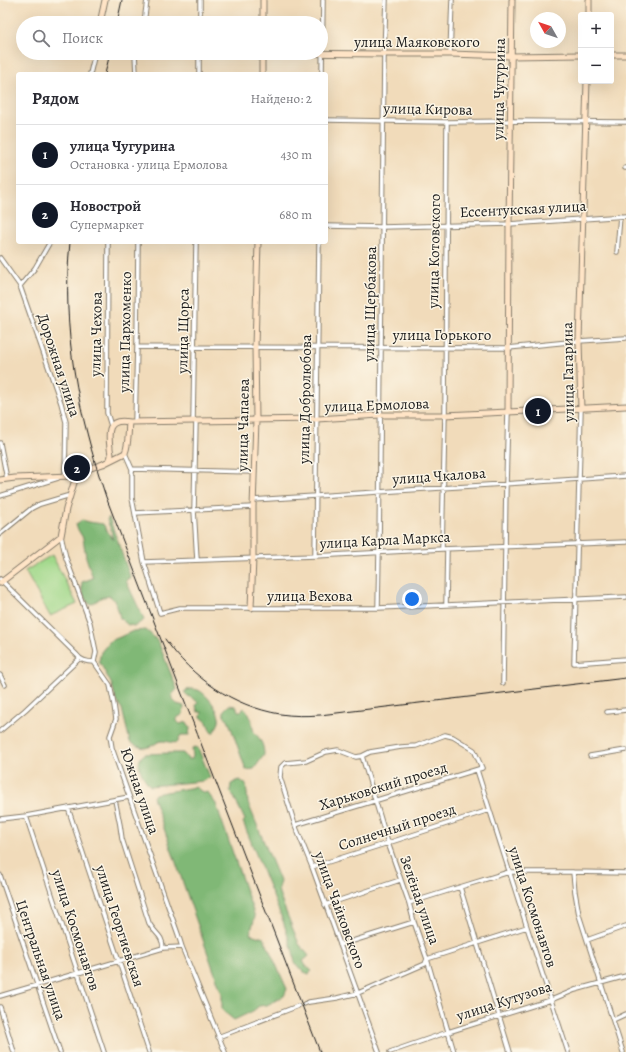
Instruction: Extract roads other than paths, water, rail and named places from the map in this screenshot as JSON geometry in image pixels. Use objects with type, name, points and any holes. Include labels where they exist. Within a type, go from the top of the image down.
[{"type":"street","points":[[102,16],[105,0]]},
{"type":"street","points":[[145,16],[147,0]]},
{"type":"street","points":[[200,0],[200,16]]},
{"type":"street","points":[[263,0],[263,16]]},
{"type":"street","points":[[323,0],[323,16]]},
{"type":"street","name":"улица Щербакова","points":[[378,608],[383,120],[386,0]]},
{"type":"street","points":[[450,54],[452,0]]},
{"type":"street","name":"улица Чугурина","points":[[503,683],[508,412],[512,0]]},
{"type":"street","points":[[589,0],[589,12]]},
{"type":"street","name":"улица Маяковского","points":[[328,54],[450,54],[511,56],[578,55]]},
{"type":"street","points":[[614,55],[626,55]]},
{"type":"street","points":[[90,72],[93,60]]},
{"type":"street","points":[[136,60],[136,72]]},
{"type":"street","points":[[199,60],[199,72]]},
{"type":"street","points":[[262,60],[262,72]]},
{"type":"street","points":[[322,60],[322,72]]},
{"type":"street","name":"улица Гагарина","points":[[587,84],[579,340],[581,409],[574,663],[626,659]]},
{"type":"street","name":"улица Кирова","points":[[328,120],[447,122],[626,122]]},
{"type":"street","name":"улица Котовского","points":[[446,605],[443,488],[445,415],[447,122]]},
{"type":"street","points":[[617,252],[620,216]]},
{"type":"street","name":"Ессентукская улица","points":[[328,226],[382,227],[509,224],[626,216]]},
{"type":"street","points":[[20,286],[35,268],[49,244]]},
{"type":"street","name":"улица Чехова","points":[[108,244],[107,413],[111,426]]},
{"type":"street","name":"улица Пархоменко","points":[[135,422],[138,244]]},
{"type":"street","name":"улица Щорса","points":[[196,244],[194,347],[196,470],[194,510],[197,560]]},
{"type":"street","name":"улица Чапаева","points":[[251,608],[256,420],[255,347],[258,244]]},
{"type":"street","name":"улица Добролюбова","points":[[315,556],[320,244]]},
{"type":"street","name":"Дорожная улица","points":[[0,258],[20,286],[61,403],[66,422],[64,476]]},
{"type":"street","name":"улица Горького","points":[[137,347],[508,348],[579,340],[626,338]]},
{"type":"street","name":"улица Ермолова","points":[[111,426],[119,421],[317,419],[445,415],[626,406]]},
{"type":"street","points":[[0,480],[72,476],[109,461],[125,453],[127,449],[129,422]]},
{"type":"street","points":[[109,461],[111,455],[109,433],[111,426]]},
{"type":"street","points":[[0,444],[7,479]]},
{"type":"street","name":"улица Вехова","points":[[125,453],[132,469],[132,498],[144,562],[160,613],[180,608],[378,608],[626,597]]},
{"type":"street","points":[[132,469],[254,472]]},
{"type":"street","points":[[61,536],[1,581],[77,655],[79,659],[87,662],[94,662],[96,652],[90,623],[66,558],[61,536],[66,510],[77,473]]},
{"type":"street","points":[[0,496],[64,476]]},
{"type":"street","name":"улица Чкалова","points":[[253,500],[626,476]]},
{"type":"street","points":[[0,534],[32,508],[67,496],[70,497]]},
{"type":"street","points":[[135,513],[253,507]]},
{"type":"street","name":"улица Карла Маркса","points":[[144,562],[626,542]]},
{"type":"street","points":[[0,731],[79,659]]},
{"type":"street","name":"Южная улица","points":[[94,662],[110,685],[116,719],[110,736],[112,748],[182,947],[225,1052]]},
{"type":"street","points":[[0,675],[6,684]]},
{"type":"street","points":[[608,712],[626,710]]},
{"type":"street","name":"улица Космонавтов","points":[[362,756],[370,752],[416,746],[445,735],[453,737],[474,750],[482,768],[477,770],[489,810],[568,1052]]},
{"type":"street","name":"улица Чайковского","points":[[362,756],[356,757],[338,750],[326,752],[306,761],[285,763],[281,767],[280,777],[295,825],[312,867],[379,1052]]},
{"type":"street","points":[[590,756],[626,750]]},
{"type":"street","name":"Зелёная улица","points":[[362,756],[388,843],[427,960],[454,1052]]},
{"type":"street","name":"Харьковский проезд","points":[[295,825],[477,770]]},
{"type":"street","points":[[0,819],[26,816],[129,797]]},
{"type":"street","points":[[115,800],[122,839],[133,875],[149,923],[161,938],[163,948]]},
{"type":"street","name":"улица Георгиевская","points":[[68,808],[149,1052]]},
{"type":"street","name":"Солнечный проезд","points":[[312,867],[489,810]]},
{"type":"street","name":"улица Космонавтов","points":[[26,816],[104,1052]]},
{"type":"street","points":[[409,903],[509,872],[626,873]]},
{"type":"street","points":[[573,872],[574,892],[579,915],[623,1052]]},
{"type":"street","name":"Центральная улица","points":[[0,875],[60,1052]]},
{"type":"street","points":[[325,905],[400,880]]},
{"type":"street","points":[[460,887],[510,1052]]},
{"type":"street","points":[[340,945],[414,922]]},
{"type":"street","points":[[587,940],[626,926]]},
{"type":"street","points":[[304,1004],[358,993],[425,964],[427,960],[526,927]]},
{"type":"street","points":[[0,996],[163,948],[182,947]]},
{"type":"street","name":"улица Кутузова","points":[[390,1052],[448,1032],[551,1000],[575,990],[626,976]]},
{"type":"street","points":[[218,1037],[298,1006]]},
{"type":"street","points":[[0,1008],[14,1052]]},
{"type":"street","points":[[613,1020],[626,1014]]},
{"type":"railway","points":[[119,16],[122,0]]},
{"type":"railway","points":[[105,72],[108,60]]},
{"type":"railway","points":[[70,244],[68,307],[70,339],[80,403],[96,466],[106,497],[320,1052]]},
{"type":"railway","points":[[165,639],[188,666],[215,688],[246,704],[263,710],[290,715],[320,715],[626,678]]},
{"type":"place","name":"улица Чугурина","points":[[538,411]]},
{"type":"place","name":"Новострой","points":[[77,468]]}]
